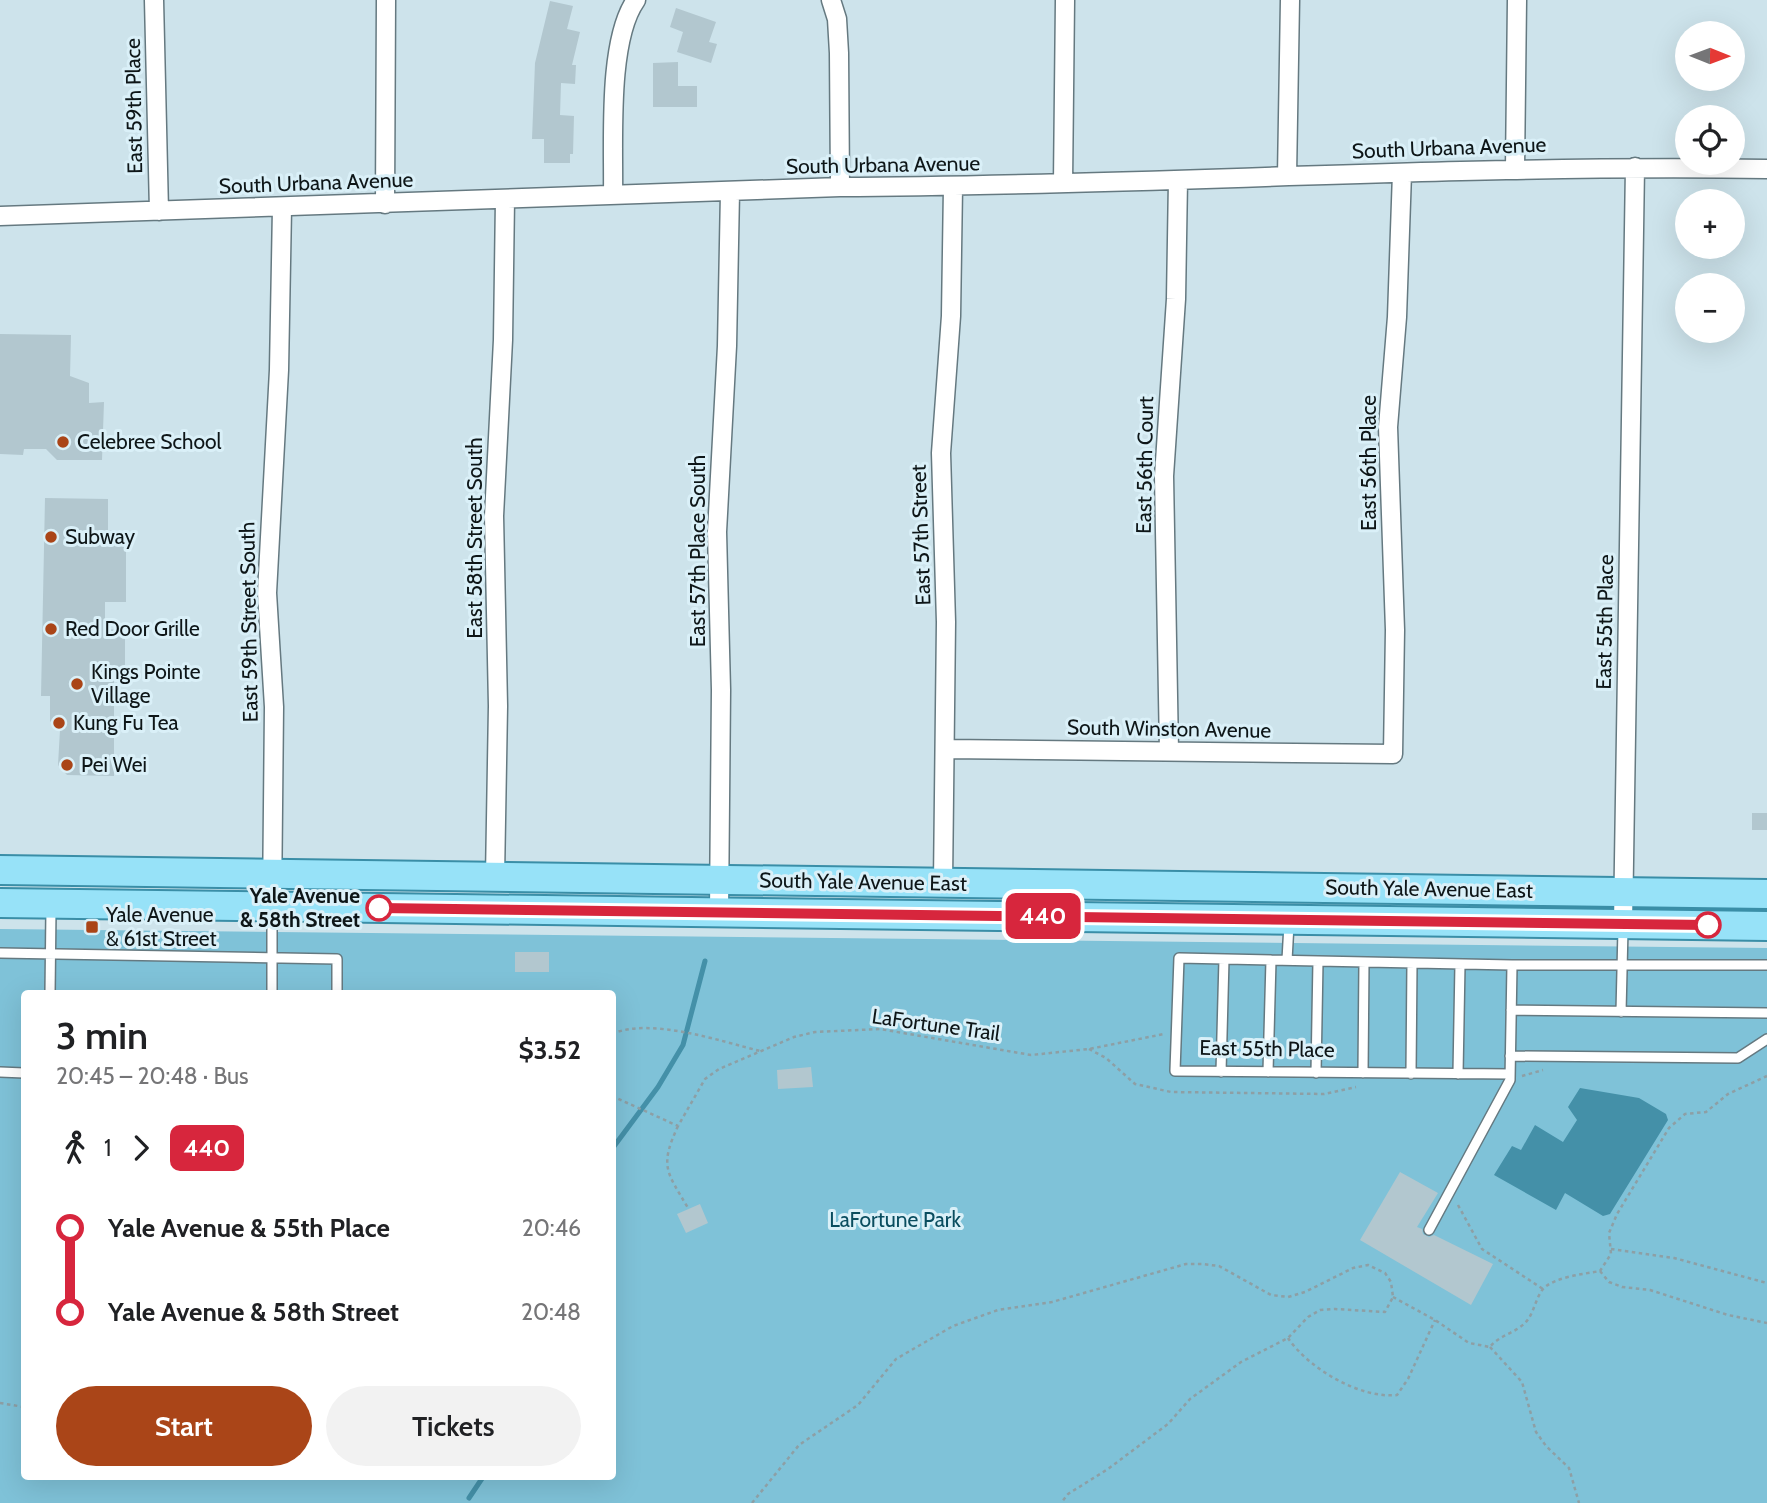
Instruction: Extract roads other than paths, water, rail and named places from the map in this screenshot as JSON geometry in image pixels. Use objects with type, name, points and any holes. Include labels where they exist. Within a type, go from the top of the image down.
[{"type":"main road","name":"South Yale Avenue East","points":[[0,870],[1767,894]]},
{"type":"main road","name":"South Yale Avenue East","points":[[0,903],[1767,926]]},
{"type":"street","name":"East 59th Place","points":[[154,0],[159,211]]},
{"type":"street","points":[[385,204],[386,0]]},
{"type":"street","points":[[613,194],[618,49],[624,25],[636,0]]},
{"type":"street","points":[[831,0],[837,19],[839,41],[840,187]]},
{"type":"street","points":[[1063,183],[1065,0]]},
{"type":"street","points":[[1287,176],[1290,0]]},
{"type":"street","points":[[1516,168],[1517,0]]},
{"type":"street","name":"East 55th Place","points":[[1623,924],[1635,167]]},
{"type":"street","name":"South Urbana Avenue","points":[[0,216],[282,208],[613,194],[840,187],[953,187],[1516,168],[1767,169]]},
{"type":"street","name":"East 56th Place","points":[[1393,754],[1395,630],[1388,427],[1397,317],[1402,173]]},
{"type":"street","name":"East 56th Court","points":[[1169,751],[1164,476],[1176,299],[1178,180]]},
{"type":"street","name":"East 57th Street","points":[[943,883],[946,622],[941,453],[951,316],[953,187]]},
{"type":"street","name":"East 57th Place South","points":[[719,912],[721,690],[717,532],[727,346],[730,192]]},
{"type":"street","name":"East 58th Street South","points":[[495,877],[498,706],[494,516],[503,340],[505,199]]},
{"type":"street","name":"East 59th Street South","points":[[272,906],[274,706],[267,593],[279,370],[282,208]]},
{"type":"street","name":"South Winston Avenue","points":[[945,749],[1393,754]]},
{"type":"lane","points":[[50,990],[51,903]]},
{"type":"lane","name":"East 59th Street South","points":[[272,906],[272,990]]},
{"type":"lane","points":[[1287,960],[1289,919]]},
{"type":"lane","name":"East 55th Place","points":[[1510,1074],[1175,1071],[1179,958],[1623,966],[1623,924]]},
{"type":"lane","points":[[0,953],[337,959],[337,990]]},
{"type":"lane","points":[[1222,1072],[1224,959]]},
{"type":"lane","points":[[1268,1072],[1271,960]]},
{"type":"lane","points":[[1316,1073],[1318,961]]},
{"type":"lane","points":[[1363,1073],[1364,962]]},
{"type":"lane","points":[[1410,1073],[1412,963]]},
{"type":"lane","points":[[1458,1074],[1460,964]]},
{"type":"lane","points":[[1429,1230],[1510,1080],[1512,965]]},
{"type":"lane","points":[[1621,1012],[1623,966],[1767,965]]},
{"type":"lane","points":[[1511,1010],[1767,1013]]},
{"type":"lane","points":[[1510,1056],[1738,1058],[1767,1040]]},
{"type":"lane","points":[[0,1072],[21,1073]]},
{"type":"waterway","points":[[616,1144],[658,1087],[683,1045],[705,961]]},
{"type":"waterway","points":[[469,1498],[481,1480]]},
{"type":"place","name":"Celebree School","points":[[63,442]]},
{"type":"place","name":"Subway","points":[[51,537]]},
{"type":"place","name":"Red Door Grille","points":[[51,629]]},
{"type":"place","name":"Kings Pointe Village","points":[[77,684]]},
{"type":"place","name":"Kung Fu Tea","points":[[59,723]]},
{"type":"place","name":"Pei Wei","points":[[67,765]]},
{"type":"place","name":"Yale Avenue & 58th Street","points":[[379,908]]},
{"type":"place","name":"Yale Avenue & 61st Street","points":[[92,927]]},
{"type":"park label","name":"LaFortune Park","points":[[895,1220]]}]
